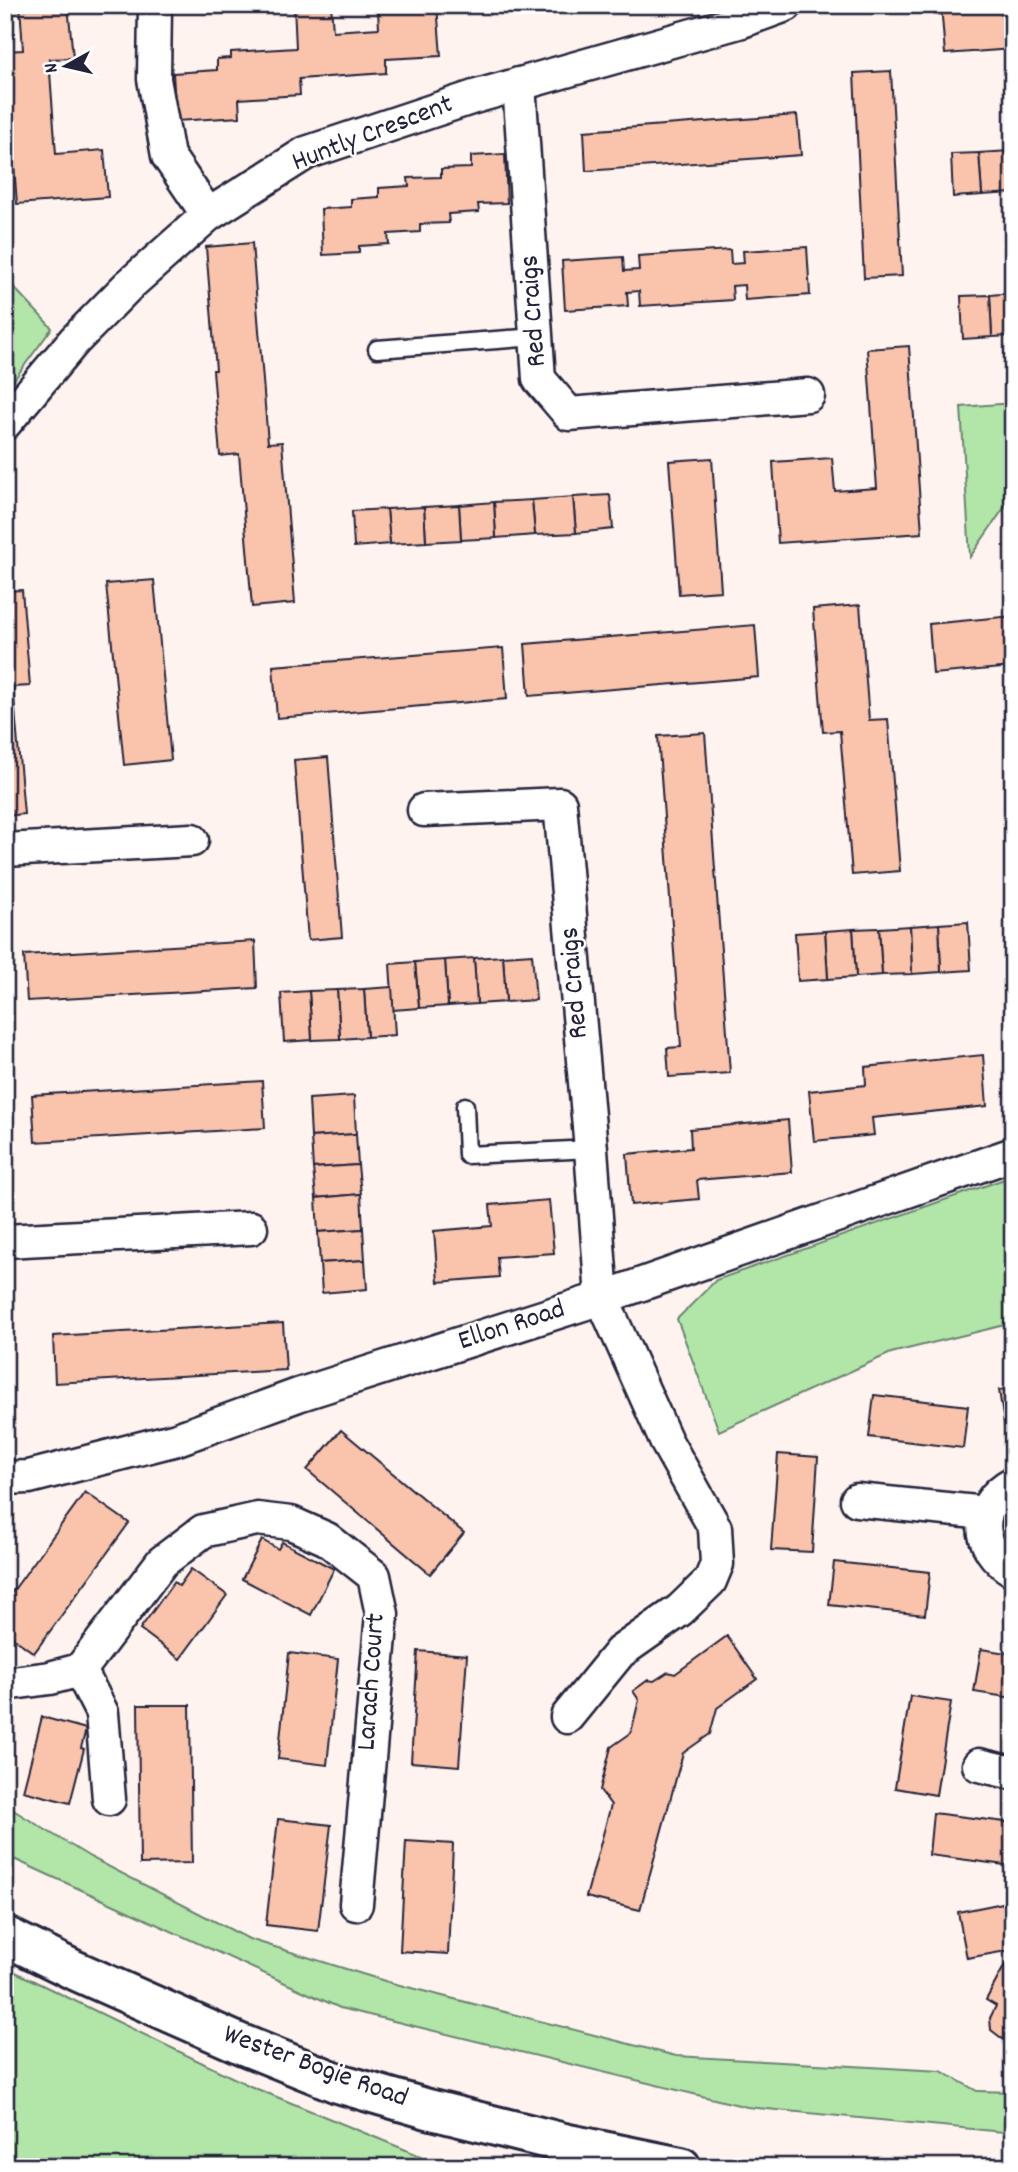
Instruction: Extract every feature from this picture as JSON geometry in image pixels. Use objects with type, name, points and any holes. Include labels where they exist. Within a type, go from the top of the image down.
[{"type":"main road","name":"Wester Bogie Road","points":[[5,1936],[120,1990],[338,2083],[564,2143],[681,2167]]},
{"type":"street","points":[[155,5],[154,79],[168,156],[208,215]]},
{"type":"street","name":"Huntly Crescent","points":[[5,423],[83,332],[128,286],[208,215],[306,153],[742,13],[786,5]]},
{"type":"street","name":"Red Craigs","points":[[519,84],[538,379],[569,414],[808,395]]},
{"type":"street","name":"Red Craigs","points":[[424,810],[560,804],[602,1298],[666,1441],[715,1528],[717,1564],[710,1581],[680,1610],[620,1652],[567,1717]]},
{"type":"street","points":[[5,850],[191,840]]},
{"type":"street","name":"Ellon Road","points":[[5,1478],[29,1477],[177,1438],[298,1395],[602,1298],[1013,1154]]},
{"type":"street","points":[[5,1241],[251,1228]]},
{"type":"street","points":[[1013,1483],[998,1492],[989,1505],[985,1536],[991,1551],[1013,1570]]},
{"type":"street","points":[[857,1500],[986,1513]]},
{"type":"street","name":"Larach Court","points":[[80,1670],[162,1562],[203,1531],[257,1519],[291,1522],[327,1539],[374,1576],[382,1615],[356,1904]]},
{"type":"street","points":[[5,1684],[50,1678],[80,1670],[102,1713],[109,1799]]},
{"type":"street","points":[[979,1765],[1013,1773]]},
{"type":"lane","points":[[377,349],[536,337]]},
{"type":"lane","points":[[465,1107],[467,1156],[591,1149]]},
{"type":"green space","points":[[5,278],[52,328],[5,392]]},
{"type":"green space","points":[[1013,403],[1013,495],[970,557],[961,407]]},
{"type":"green space","points":[[1013,1176],[1013,1323],[891,1353],[719,1431],[677,1319],[716,1280]]},
{"type":"green space","points":[[5,1805],[90,1857],[249,1939],[388,1982],[676,2056],[941,2071],[977,2091],[1013,2092],[1013,2133],[747,2107],[340,2008],[5,1855]]},
{"type":"green space","points":[[5,1967],[250,2086],[423,2157],[490,2167],[5,2167]]},
{"type":"building","points":[[20,5],[68,5],[73,58],[49,59],[56,154],[104,150],[108,197],[17,204],[5,51],[23,50]]},
{"type":"building","points":[[294,5],[331,5],[333,31],[379,28],[378,11],[394,10],[394,5],[437,5],[441,56],[386,59],[386,73],[299,79],[300,95],[239,99],[240,117],[176,121],[173,73],[217,70],[217,59],[231,58],[231,52],[296,48]]},
{"type":"building","points":[[941,5],[1013,5],[1013,49],[945,54]]},
{"type":"building","points":[[891,71],[902,276],[864,278],[854,73]]},
{"type":"building","points":[[797,115],[801,155],[586,171],[584,131]]},
{"type":"building","points":[[1010,151],[1012,193],[982,195],[979,153]]},
{"type":"building","points":[[979,153],[982,195],[953,197],[951,154]]},
{"type":"building","points":[[505,154],[507,203],[478,204],[479,212],[448,214],[449,223],[420,224],[420,232],[388,234],[389,244],[359,246],[359,253],[323,255],[321,209],[351,207],[351,199],[379,197],[379,188],[409,186],[408,178],[441,177],[441,169],[471,168],[471,156]]},
{"type":"building","points":[[252,243],[268,443],[282,442],[295,603],[252,607],[239,454],[220,456],[206,247]]},
{"type":"building","points":[[807,247],[810,295],[745,300],[744,285],[732,286],[733,300],[640,306],[639,291],[627,292],[628,306],[565,310],[562,261],[623,257],[624,271],[639,270],[638,256],[730,250],[731,264],[744,263],[743,251]]},
{"type":"building","points":[[1013,293],[1013,336],[992,337],[990,295]]},
{"type":"building","points":[[990,295],[992,337],[963,339],[961,296]]},
{"type":"building","points":[[909,346],[922,533],[778,543],[773,462],[832,458],[835,491],[877,488],[867,349]]},
{"type":"building","points":[[712,458],[721,591],[679,594],[669,461]]},
{"type":"building","points":[[610,495],[613,529],[576,533],[573,497]]},
{"type":"building","points":[[573,497],[576,533],[535,535],[532,500]]},
{"type":"building","points":[[532,500],[535,535],[496,538],[494,502]]},
{"type":"building","points":[[494,502],[496,538],[461,540],[459,505]]},
{"type":"building","points":[[459,505],[461,540],[426,542],[424,507]]},
{"type":"building","points":[[424,507],[426,542],[390,544],[387,509]]},
{"type":"building","points":[[387,509],[390,544],[354,547],[352,511]]},
{"type":"building","points":[[154,580],[171,760],[124,765],[106,584]]},
{"type":"building","points":[[22,590],[30,686],[13,687],[24,814],[5,816],[5,591]]},
{"type":"building","points":[[860,605],[869,720],[888,719],[900,871],[852,875],[840,731],[823,732],[813,609]]},
{"type":"building","points":[[1013,616],[1013,667],[933,674],[929,624]]},
{"type":"building","points":[[755,625],[759,677],[529,696],[525,644]]},
{"type":"building","points":[[503,648],[507,699],[277,718],[273,666]]},
{"type":"building","points":[[705,733],[730,1073],[669,1077],[667,1048],[681,1047],[658,736]]},
{"type":"building","points":[[328,757],[342,937],[308,940],[294,760]]},
{"type":"building","points":[[968,922],[971,970],[941,972],[939,924]]},
{"type":"building","points":[[939,924],[941,972],[912,974],[910,926]]},
{"type":"building","points":[[910,926],[912,974],[882,975],[879,928]]},
{"type":"building","points":[[879,928],[882,975],[856,977],[853,929]]},
{"type":"building","points":[[853,929],[856,977],[828,979],[825,931]]},
{"type":"building","points":[[825,931],[828,979],[798,981],[795,933]]},
{"type":"building","points":[[255,941],[257,988],[27,1001],[24,955]]},
{"type":"building","points":[[532,954],[536,1000],[506,1002],[503,956]]},
{"type":"building","points":[[503,956],[506,1002],[477,1004],[474,958]]},
{"type":"building","points":[[474,958],[477,1004],[448,1006],[445,960]]},
{"type":"building","points":[[445,960],[448,1006],[419,1008],[415,962]]},
{"type":"building","points":[[415,962],[419,1008],[393,1010],[390,964]]},
{"type":"building","points":[[392,987],[395,1035],[367,1037],[364,989]]},
{"type":"building","points":[[364,989],[367,1037],[340,1039],[337,990]]},
{"type":"building","points":[[337,990],[340,1039],[312,1040],[309,991]]},
{"type":"building","points":[[309,991],[312,1040],[284,1042],[281,993]]},
{"type":"building","points":[[983,1055],[987,1106],[872,1118],[874,1135],[814,1141],[809,1091],[866,1085],[865,1067]]},
{"type":"building","points":[[262,1081],[265,1128],[35,1142],[32,1095]]},
{"type":"building","points":[[354,1096],[356,1134],[311,1137],[309,1099]]},
{"type":"building","points":[[788,1120],[792,1172],[697,1180],[699,1199],[631,1205],[627,1154],[691,1148],[690,1129]]},
{"type":"building","points":[[356,1134],[358,1165],[313,1168],[311,1137]]},
{"type":"building","points":[[358,1165],[361,1194],[316,1198],[313,1168]]},
{"type":"building","points":[[361,1194],[363,1229],[318,1232],[316,1198]]},
{"type":"building","points":[[549,1200],[554,1253],[497,1257],[499,1277],[438,1282],[434,1231],[492,1226],[490,1205]]},
{"type":"building","points":[[363,1229],[365,1260],[320,1263],[318,1232]]},
{"type":"building","points":[[365,1260],[367,1289],[322,1293],[320,1263]]},
{"type":"building","points":[[283,1323],[286,1370],[55,1383],[53,1336]]},
{"type":"building","points":[[1013,1388],[1013,1435],[1006,1436],[999,1390]]},
{"type":"building","points":[[874,1395],[968,1406],[963,1448],[869,1437]]},
{"type":"building","points":[[341,1430],[464,1533],[430,1574],[307,1470]]},
{"type":"building","points":[[778,1454],[818,1457],[812,1552],[771,1550]]},
{"type":"building","points":[[85,1492],[129,1523],[34,1653],[5,1632],[5,1602]]},
{"type":"building","points":[[262,1540],[278,1549],[282,1542],[334,1569],[311,1615],[242,1579]]},
{"type":"building","points":[[834,1562],[930,1572],[925,1615],[829,1605]]},
{"type":"building","points":[[191,1569],[227,1595],[180,1659],[140,1629],[174,1582],[179,1586]]},
{"type":"building","points":[[727,1636],[757,1679],[717,1708],[710,1734],[683,1753],[640,1910],[586,1897],[611,1805],[600,1790],[611,1747],[631,1733],[639,1700],[633,1691],[648,1680],[654,1681],[668,1672],[675,1674]]},
{"type":"building","points":[[981,1649],[1013,1654],[1013,1698],[974,1692]]},
{"type":"building","points":[[418,1651],[467,1655],[459,1766],[411,1762]]},
{"type":"building","points":[[289,1653],[338,1659],[327,1765],[278,1759]]},
{"type":"building","points":[[910,1696],[951,1702],[936,1795],[895,1788]]},
{"type":"building","points":[[138,1705],[190,1705],[192,1863],[140,1864]]},
{"type":"building","points":[[42,1717],[86,1729],[81,1748],[84,1749],[70,1803],[23,1791]]},
{"type":"building","points":[[933,1813],[1013,1823],[1013,1866],[929,1855]]},
{"type":"building","points":[[278,1819],[331,1825],[318,1931],[266,1925]]},
{"type":"building","points":[[406,1841],[453,1844],[448,1954],[400,1951]]},
{"type":"building","points":[[1003,1903],[1012,1950],[967,1958],[958,1912]]},
{"type":"building","points":[[1006,1963],[1013,1967],[1013,2037],[1004,2040],[991,2030],[990,2018],[996,2006],[986,2000]]}]
